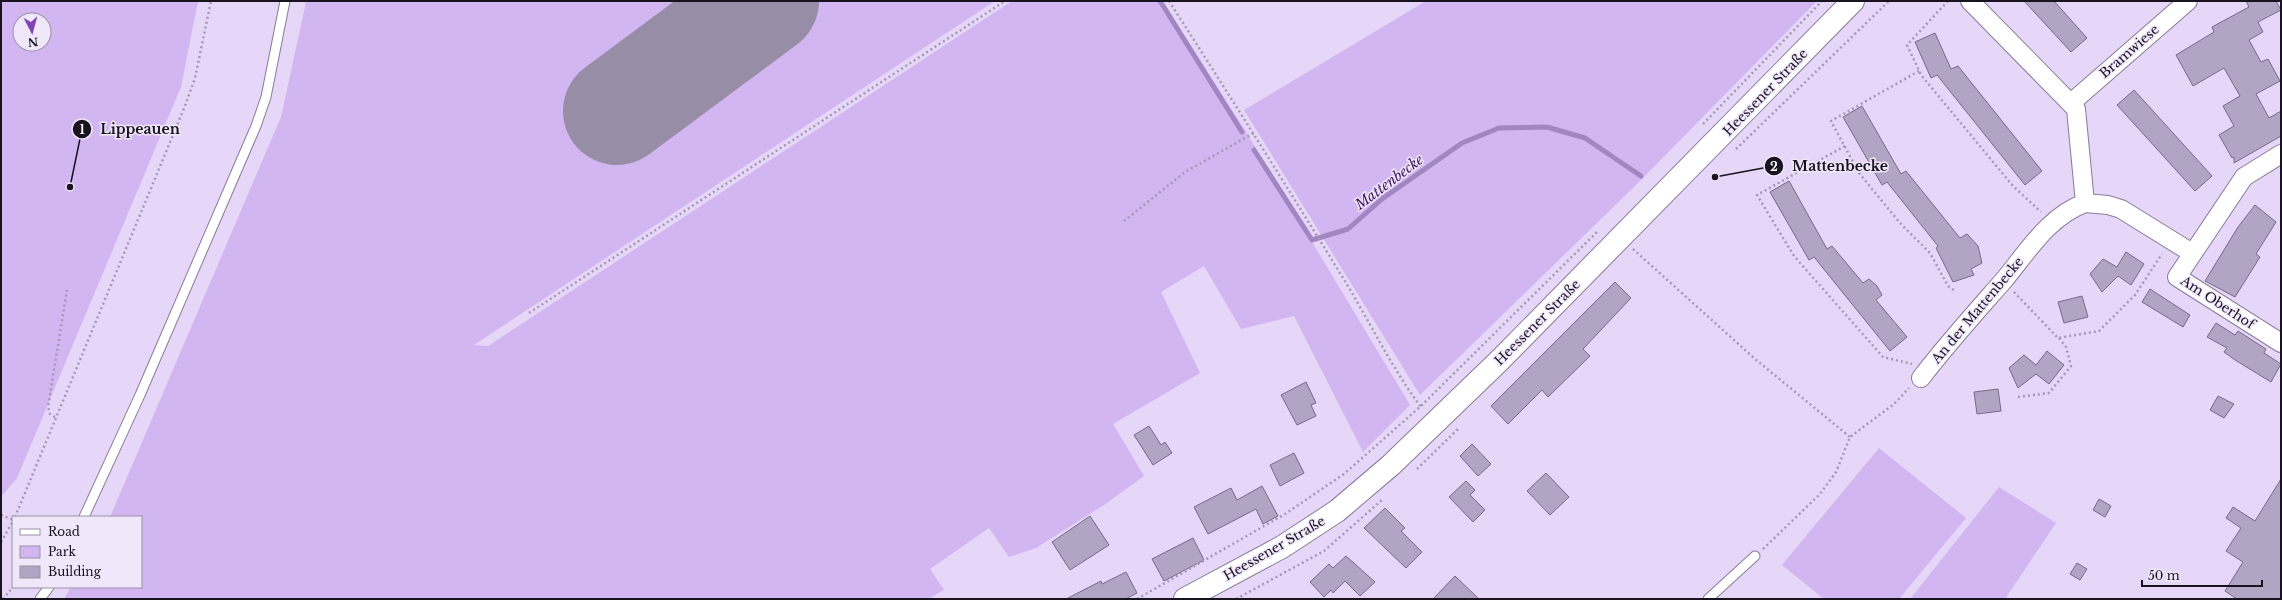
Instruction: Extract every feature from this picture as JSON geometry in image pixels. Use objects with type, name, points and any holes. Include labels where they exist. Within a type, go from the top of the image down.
[{"type":"main road","name":"Heessener Straße","points":[[1185,599],[1282,547],[1337,511],[1390,465],[1427,414],[1500,360],[1611,232],[1853,1]]},
{"type":"street","points":[[1970,1],[2076,109],[2078,117],[2085,203],[2108,205],[2121,210],[2192,253]]},
{"type":"street","name":"Bramwiese","points":[[2071,103],[2188,1]]},
{"type":"street","name":"Am Oberhof","points":[[2281,154],[2244,178],[2177,277],[2281,343]]},
{"type":"street","name":"An der Mattenbecke","points":[[1925,372],[2039,236],[2072,208],[2085,203]]},
{"type":"lane","points":[[84,516],[140,395],[256,126],[266,97],[284,1]]},
{"type":"lane","points":[[1708,599],[1755,556]]},
{"type":"lane","points":[[40,599],[48,588]]},
{"type":"path","points":[[15,516],[55,417],[186,106],[195,78],[210,1]]},
{"type":"path","points":[[529,313],[1005,1]]},
{"type":"path","points":[[1170,1],[1254,133],[1370,322],[1408,389],[1427,414]]},
{"type":"path","points":[[1700,127],[1822,1]]},
{"type":"path","points":[[1948,1],[1907,45],[1919,71],[2013,186],[2054,222]]},
{"type":"path","points":[[1919,71],[1831,121],[1859,173],[1900,223],[1930,253],[1948,286],[1955,291]]},
{"type":"path","points":[[1124,220],[1185,172],[1254,133]]},
{"type":"path","points":[[1755,556],[1820,494],[1836,472],[1850,437],[1894,404],[1925,372],[1883,357],[1794,256],[1757,196],[1845,146]]},
{"type":"path","points":[[1137,599],[1285,514],[1344,474],[1427,414],[1611,232],[1755,359],[1850,437]]},
{"type":"path","points":[[2058,338],[2099,331],[2135,295],[2171,240]]},
{"type":"path","points":[[2003,280],[2066,347],[2071,366],[2049,394],[2018,397]]},
{"type":"path","points":[[55,417],[50,414],[48,407],[67,290]]},
{"type":"path","points":[[1,515],[12,520]]},
{"type":"path","points":[[1,542],[12,522]]},
{"type":"path","points":[[3,599],[12,588]]},
{"type":"green space","points":[[1,1],[198,1],[181,87],[17,478],[1,497]]},
{"type":"green space","points":[[995,1],[474,345],[488,346],[1012,1],[1162,1],[1243,127],[1410,405],[1363,452],[1294,316],[1241,329],[1204,266],[1161,292],[1200,373],[1113,424],[1144,476],[1104,505],[1036,548],[1009,557],[989,528],[930,569],[944,590],[928,599],[64,599],[70,588],[142,588],[142,516],[110,516],[281,117],[306,2]]},
{"type":"green space","points":[[1426,1],[1817,1],[1637,184],[1420,395],[1244,110]]},
{"type":"green space","points":[[1879,448],[1966,518],[1899,599],[1824,599],[1782,565]]},
{"type":"green space","points":[[1999,487],[2056,523],[2005,599],[1910,599]]},
{"type":"building","points":[[2024,1],[2054,1],[2087,38],[2071,52]]},
{"type":"building","points":[[2246,1],[2276,1],[2281,10],[2258,22],[2263,32],[2249,40],[2261,62],[2268,59],[2280,81],[2256,94],[2269,118],[2281,111],[2281,136],[2234,163],[2234,157],[2232,158],[2219,135],[2234,126],[2223,106],[2240,96],[2224,68],[2193,86],[2176,55],[2214,32],[2212,27],[2249,7]]},
{"type":"building","points":[[1935,33],[1951,69],[1958,66],[2042,171],[2025,185],[1937,75],[1931,78],[1915,42]]},
{"type":"building","points":[[2134,90],[2212,176],[2195,191],[2117,105]]},
{"type":"building","points":[[1862,106],[1901,174],[1906,171],[1960,238],[1967,234],[1978,246],[1982,263],[1971,269],[1974,275],[1953,282],[1936,248],[1938,246],[1887,182],[1882,185],[1843,117]]},
{"type":"building","points":[[1789,181],[1827,249],[1832,246],[1863,283],[1869,279],[1877,286],[1882,295],[1876,300],[1907,337],[1890,351],[1814,257],[1809,260],[1770,192]]},
{"type":"building","points":[[2255,205],[2276,222],[2256,254],[2260,257],[2235,297],[2205,281],[2238,227]]},
{"type":"building","points":[[2126,252],[2144,264],[2131,285],[2118,276],[2102,292],[2090,274],[2103,259],[2117,267]]},
{"type":"building","points":[[1615,282],[1631,298],[1583,349],[1590,356],[1548,397],[1542,390],[1508,424],[1491,406]]},
{"type":"building","points":[[2150,289],[2190,315],[2183,327],[2142,302]]},
{"type":"building","points":[[2082,296],[2088,317],[2064,323],[2058,302]]},
{"type":"building","points":[[2216,323],[2235,335],[2238,331],[2266,349],[2264,353],[2281,364],[2271,382],[2235,360],[2224,352],[2227,348],[2207,337]]},
{"type":"building","points":[[2047,351],[2064,365],[2049,384],[2036,374],[2018,388],[2009,368],[2024,355],[2036,365]]},
{"type":"building","points":[[1306,382],[1316,403],[1311,405],[1316,416],[1297,425],[1281,395]]},
{"type":"building","points":[[1998,389],[2001,411],[1977,414],[1974,392]]},
{"type":"building","points":[[2218,396],[2234,404],[2224,418],[2210,410]]},
{"type":"building","points":[[1149,426],[1161,445],[1165,442],[1172,453],[1153,465],[1134,435]]},
{"type":"building","points":[[1472,444],[1491,464],[1478,476],[1460,456]]},
{"type":"building","points":[[1294,453],[1304,473],[1280,486],[1270,465]]},
{"type":"building","points":[[1546,473],[1569,497],[1550,515],[1527,491]]},
{"type":"building","points":[[2281,479],[2281,599],[2237,599],[2225,591],[2243,562],[2226,551],[2241,528],[2226,518],[2233,507],[2255,521]]},
{"type":"building","points":[[1466,481],[1475,490],[1470,495],[1485,510],[1473,522],[1449,497]]},
{"type":"building","points":[[1262,486],[1278,516],[1263,524],[1256,509],[1208,534],[1194,507],[1231,488],[1237,500]]},
{"type":"building","points":[[2099,499],[2111,506],[2105,517],[2093,510]]},
{"type":"building","points":[[1385,508],[1405,528],[1401,531],[1422,552],[1406,568],[1364,528]]},
{"type":"building","points":[[1090,516],[1109,545],[1070,570],[1052,542]]},
{"type":"building","points":[[1193,538],[1204,560],[1164,581],[1152,559]]},
{"type":"building","points":[[1346,556],[1375,582],[1360,596],[1345,581],[1333,593],[1331,590],[1324,597],[1310,582],[1329,564],[1333,568]]},
{"type":"building","points":[[2077,563],[2087,569],[2080,580],[2070,574]]},
{"type":"building","points":[[1126,572],[1137,593],[1126,599],[1066,599],[1101,581],[1102,584]]},
{"type":"building","points":[[1455,576],[1479,599],[1433,599]]},
{"type":"waterway","name":"Mattenbecke","points":[[1160,1],[1242,132]]},
{"type":"waterway","name":"Mattenbecke","points":[[1254,150],[1312,240],[1348,229],[1382,199],[1462,143],[1499,128],[1547,127],[1585,138],[1641,176]]},
{"type":"runway","points":[[617,111],[765,1]]},
{"type":"place","name":"Mattenbecke","points":[[1715,177]]},
{"type":"place","name":"Lippeauen","points":[[70,187]]}]
